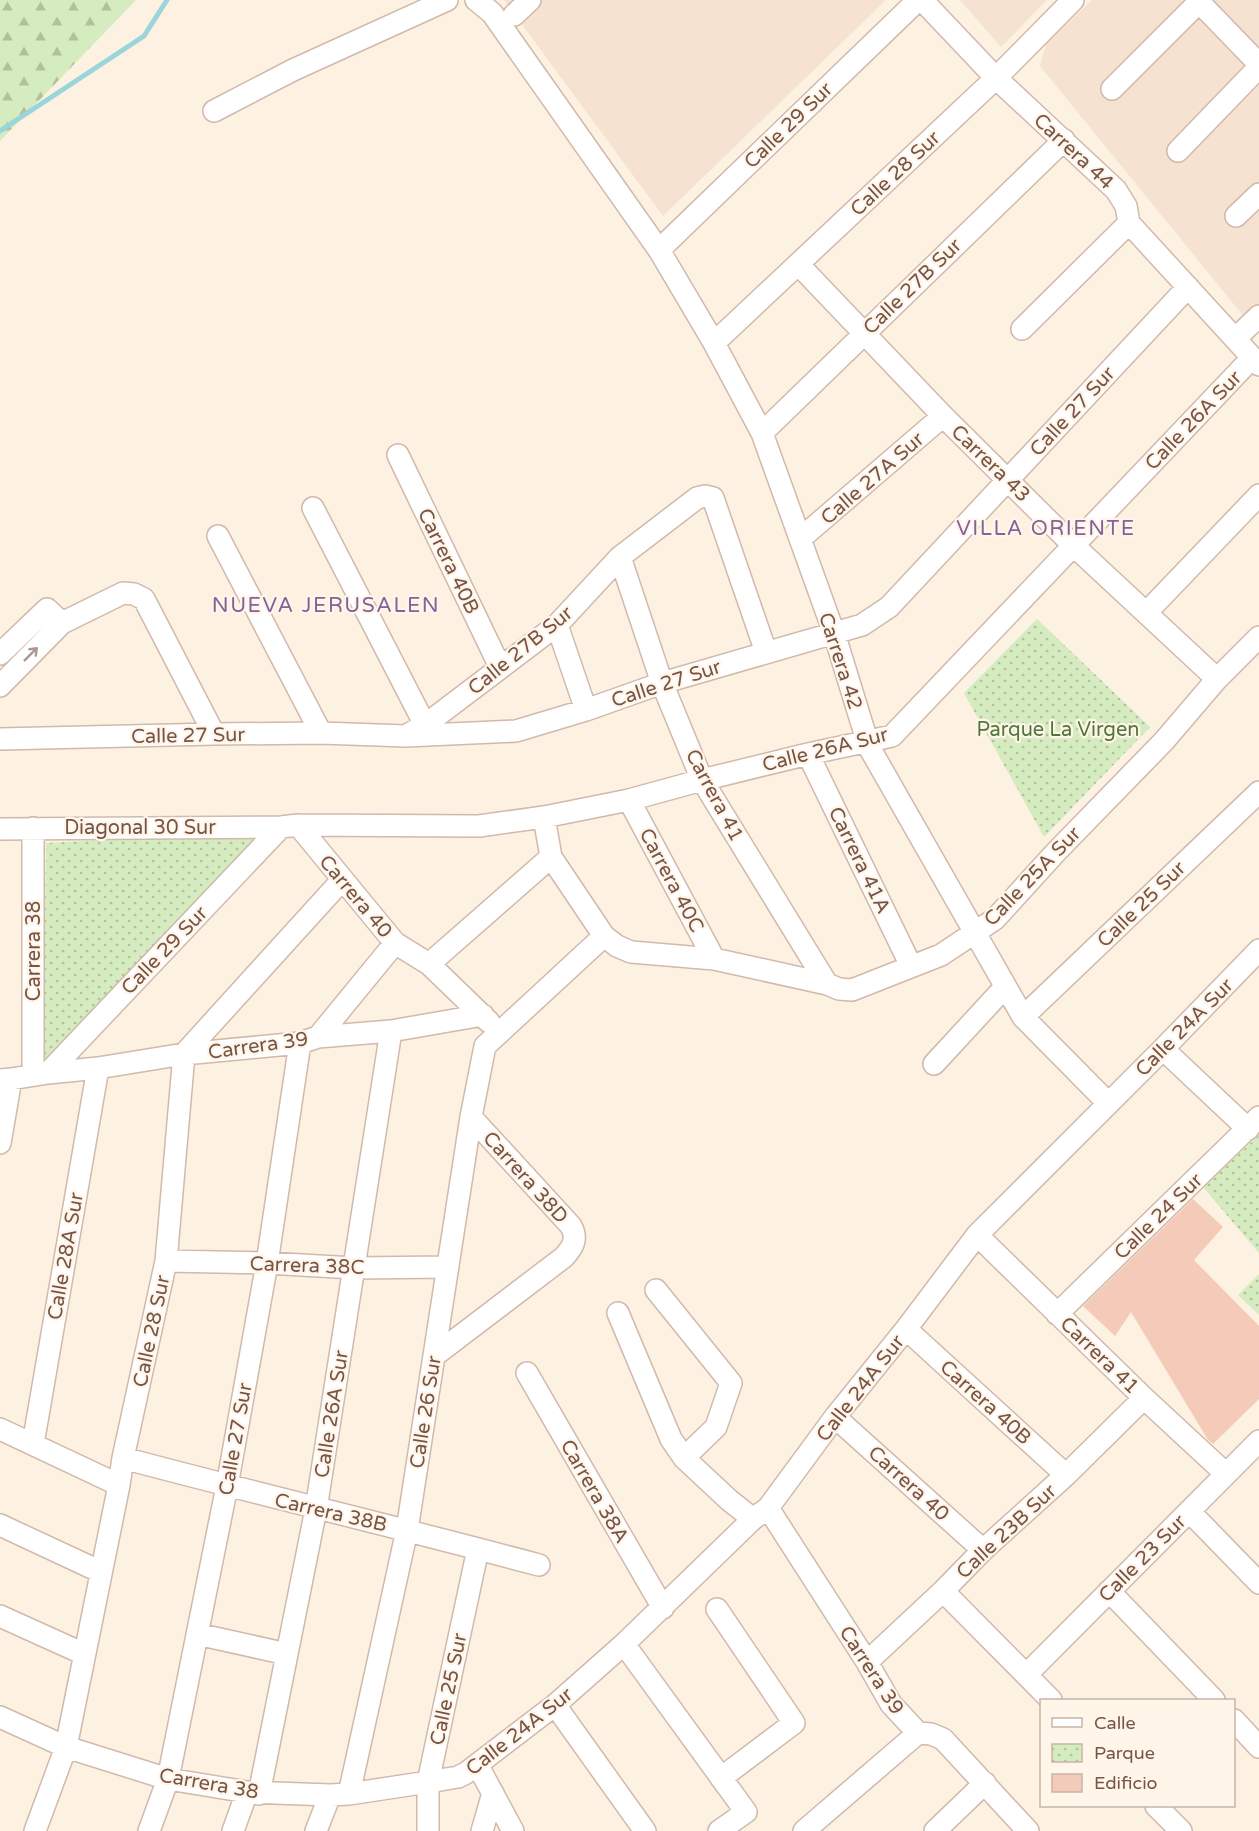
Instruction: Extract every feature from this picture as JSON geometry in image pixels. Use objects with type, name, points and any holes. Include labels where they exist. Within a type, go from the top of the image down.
[{"type":"street","points":[[214,111],[293,70],[447,0]]},
{"type":"street","name":"Carrera 42","points":[[476,0],[492,14],[659,250],[714,343],[762,433],[834,633],[869,747],[1023,1017],[1108,1103]]},
{"type":"street","points":[[514,15],[530,0]]},
{"type":"street","name":"Calle 29 Sur","points":[[659,250],[920,0]]},
{"type":"street","name":"Carrera 44","points":[[920,0],[996,78],[1116,190],[1126,206],[1129,223],[1256,361]]},
{"type":"street","name":"Calle 28 Sur","points":[[714,343],[996,78],[1073,0]]},
{"type":"street","points":[[1112,89],[1200,1],[1259,65],[1178,151]]},
{"type":"street","name":"Calle 27B Sur","points":[[762,433],[1064,140]]},
{"type":"street","points":[[1236,216],[1259,194]]},
{"type":"street","points":[[1022,329],[1129,223]]},
{"type":"street","name":"Carrera 43","points":[[798,264],[943,417],[1073,545],[1217,679]]},
{"type":"street","name":"Calle 27 Sur","points":[[0,739],[321,733],[406,736],[516,731],[586,710],[662,683],[862,625],[889,607],[1188,287]]},
{"type":"street","points":[[1235,339],[1259,316]]},
{"type":"street","name":"Calle 26A Sur","points":[[289,826],[479,826],[544,817],[630,801],[702,780],[892,736],[1073,545],[1256,361]]},
{"type":"street","name":"Calle 27A Sur","points":[[800,539],[943,417]]},
{"type":"street","name":"Carrera 40B","points":[[398,455],[500,667]]},
{"type":"street","points":[[1147,612],[1259,495]]},
{"type":"street","name":"Calle 27B Sur","points":[[406,736],[425,725],[557,625],[620,557],[697,498],[705,496],[713,498],[766,652]]},
{"type":"street","points":[[314,508],[425,725]]},
{"type":"street","points":[[218,536],[321,733]]},
{"type":"street","name":"Carrera 41","points":[[620,557],[662,683],[702,780],[827,984]]},
{"type":"street","points":[[0,654],[54,616],[123,593],[134,594],[144,599],[214,734]]},
{"type":"street","points":[[0,686],[54,616]]},
{"type":"street","points":[[557,625],[586,710]]},
{"type":"street","name":"Calle 25A Sur","points":[[604,936],[617,946],[631,952],[714,959],[827,984],[839,989],[852,990],[941,955],[995,919],[1056,852],[1164,741],[1217,679],[1259,637]]},
{"type":"street","name":"Carrera 41A","points":[[808,754],[911,966]]},
{"type":"street","name":"Calle 25 Sur","points":[[1023,1017],[1259,792]]},
{"type":"street","name":"Carrera 40C","points":[[630,801],[714,959]]},
{"type":"street","points":[[499,1034],[604,936],[551,857],[544,817]]},
{"type":"street","name":"Calle 29 Sur","points":[[40,1073],[289,826]]},
{"type":"street","name":"Diagonal 30 Sur","points":[[0,829],[289,826]]},
{"type":"street","name":"Carrera 40","points":[[289,826],[342,880],[395,943],[429,964],[483,1015],[499,1034]]},
{"type":"street","name":"Carrera 38","points":[[33,828],[40,1073]]},
{"type":"street","points":[[429,964],[551,857]]},
{"type":"street","points":[[184,1054],[342,880]]},
{"type":"street","points":[[309,1040],[395,943]]},
{"type":"street","name":"Calle 24A Sur","points":[[428,1782],[458,1777],[478,1766],[555,1705],[663,1608],[760,1513],[906,1329],[977,1235],[1259,950]]},
{"type":"street","points":[[934,1064],[1005,987]]},
{"type":"street","name":"Carrera 39","points":[[6,1080],[40,1073],[98,1068],[184,1054],[391,1031],[483,1015]]},
{"type":"street","name":"Calle 26A Sur","points":[[233,1831],[253,1793],[287,1654],[316,1509],[391,1031]]},
{"type":"street","name":"Calle 26 Sur","points":[[316,1831],[339,1794],[407,1530],[484,1046],[499,1034]]},
{"type":"street","name":"Calle 27 Sur","points":[[149,1831],[168,1779],[227,1486],[309,1040]]},
{"type":"street","points":[[1163,1049],[1253,1123]]},
{"type":"street","name":"Calle 28 Sur","points":[[35,1831],[66,1748],[123,1458],[166,1262],[184,1054]]},
{"type":"street","name":"Calle 28A Sur","points":[[33,1444],[98,1068]]},
{"type":"street","points":[[0,1143],[6,1080]]},
{"type":"street","name":"Carrera 38D","points":[[434,1356],[564,1257],[572,1249],[575,1240],[571,1226],[471,1117]]},
{"type":"street","name":"Calle 24 Sur","points":[[1057,1314],[1253,1123]]},
{"type":"street","name":"Carrera 41","points":[[977,1235],[1144,1398],[1226,1474]]},
{"type":"street","name":"Carrera 38C","points":[[166,1262],[267,1263],[354,1268],[448,1267]]},
{"type":"street","points":[[656,1290],[732,1383],[716,1427],[684,1458]]},
{"type":"street","name":"Carrera 39","points":[[618,1313],[671,1439],[684,1458],[729,1500],[760,1513],[867,1662],[891,1704],[918,1733],[931,1734],[944,1739],[1028,1831]]},
{"type":"street","name":"Carrera 40B","points":[[906,1329],[1066,1475]]},
{"type":"street","name":"Carrera 38A","points":[[527,1373],[663,1608]]},
{"type":"street","name":"Calle 23B Sur","points":[[867,1662],[983,1550],[1066,1475],[1144,1398]]},
{"type":"street","name":"Carrera 40","points":[[835,1417],[983,1550]]},
{"type":"street","points":[[0,1429],[119,1485]]},
{"type":"street","name":"Calle 23 Sur","points":[[1026,1675],[1259,1441]]},
{"type":"street","name":"Carrera 38B","points":[[123,1458],[540,1565]]},
{"type":"street","points":[[1189,1511],[1259,1583]]},
{"type":"street","points":[[0,1525],[101,1572]]},
{"type":"street","name":"Calle 25 Sur","points":[[428,1831],[428,1782],[478,1549]]},
{"type":"street","points":[[943,1591],[1049,1699]]},
{"type":"street","points":[[1109,1591],[1212,1699]]},
{"type":"street","points":[[717,1609],[794,1723],[721,1778]]},
{"type":"street","points":[[0,1616],[84,1654]]},
{"type":"street","points":[[197,1634],[287,1654]]},
{"type":"street","points":[[624,1644],[746,1812],[719,1831]]},
{"type":"street","points":[[555,1705],[645,1831]]},
{"type":"street","name":"Carrera 38","points":[[0,1717],[66,1748],[168,1779],[253,1793],[339,1794],[428,1782]]},
{"type":"street","points":[[1235,1722],[1259,1747]]},
{"type":"street","points":[[816,1827],[918,1733]]},
{"type":"street","points":[[478,1766],[513,1831]]},
{"type":"street","points":[[935,1831],[985,1783]]},
{"type":"street","points":[[482,1831],[493,1793]]},
{"type":"street","points":[[1157,1807],[1181,1831]]},
{"type":"shaded area","points":[[504,0],[886,0],[663,216]]},
{"type":"shaded area","points":[[960,0],[1047,0],[1001,47]]},
{"type":"shaded area","points":[[1092,0],[1259,0],[1259,332],[1250,324],[1040,66],[1046,44]]},
{"type":"green space","points":[[0,0],[136,0],[0,141]]},
{"type":"green space","name":"Parque La Virgen","points":[[1037,619],[1150,727],[1044,837],[964,693]]},
{"type":"green space","points":[[267,831],[43,1064],[46,843]]},
{"type":"green space","points":[[1259,1135],[1259,1253],[1203,1187]]},
{"type":"green space","points":[[1259,1274],[1259,1315],[1238,1295]]},
{"type":"building","points":[[1193,1199],[1223,1227],[1194,1260],[1259,1326],[1259,1399],[1213,1444],[1208,1440],[1131,1312],[1115,1336],[1083,1306]]},
{"type":"waterway","points":[[0,131],[144,36],[167,0]]},
{"type":"district","name":"VILLA ORIENTE","points":[[1046,528]]},
{"type":"district","name":"NUEVA JERUSALEN","points":[[326,605]]}]
